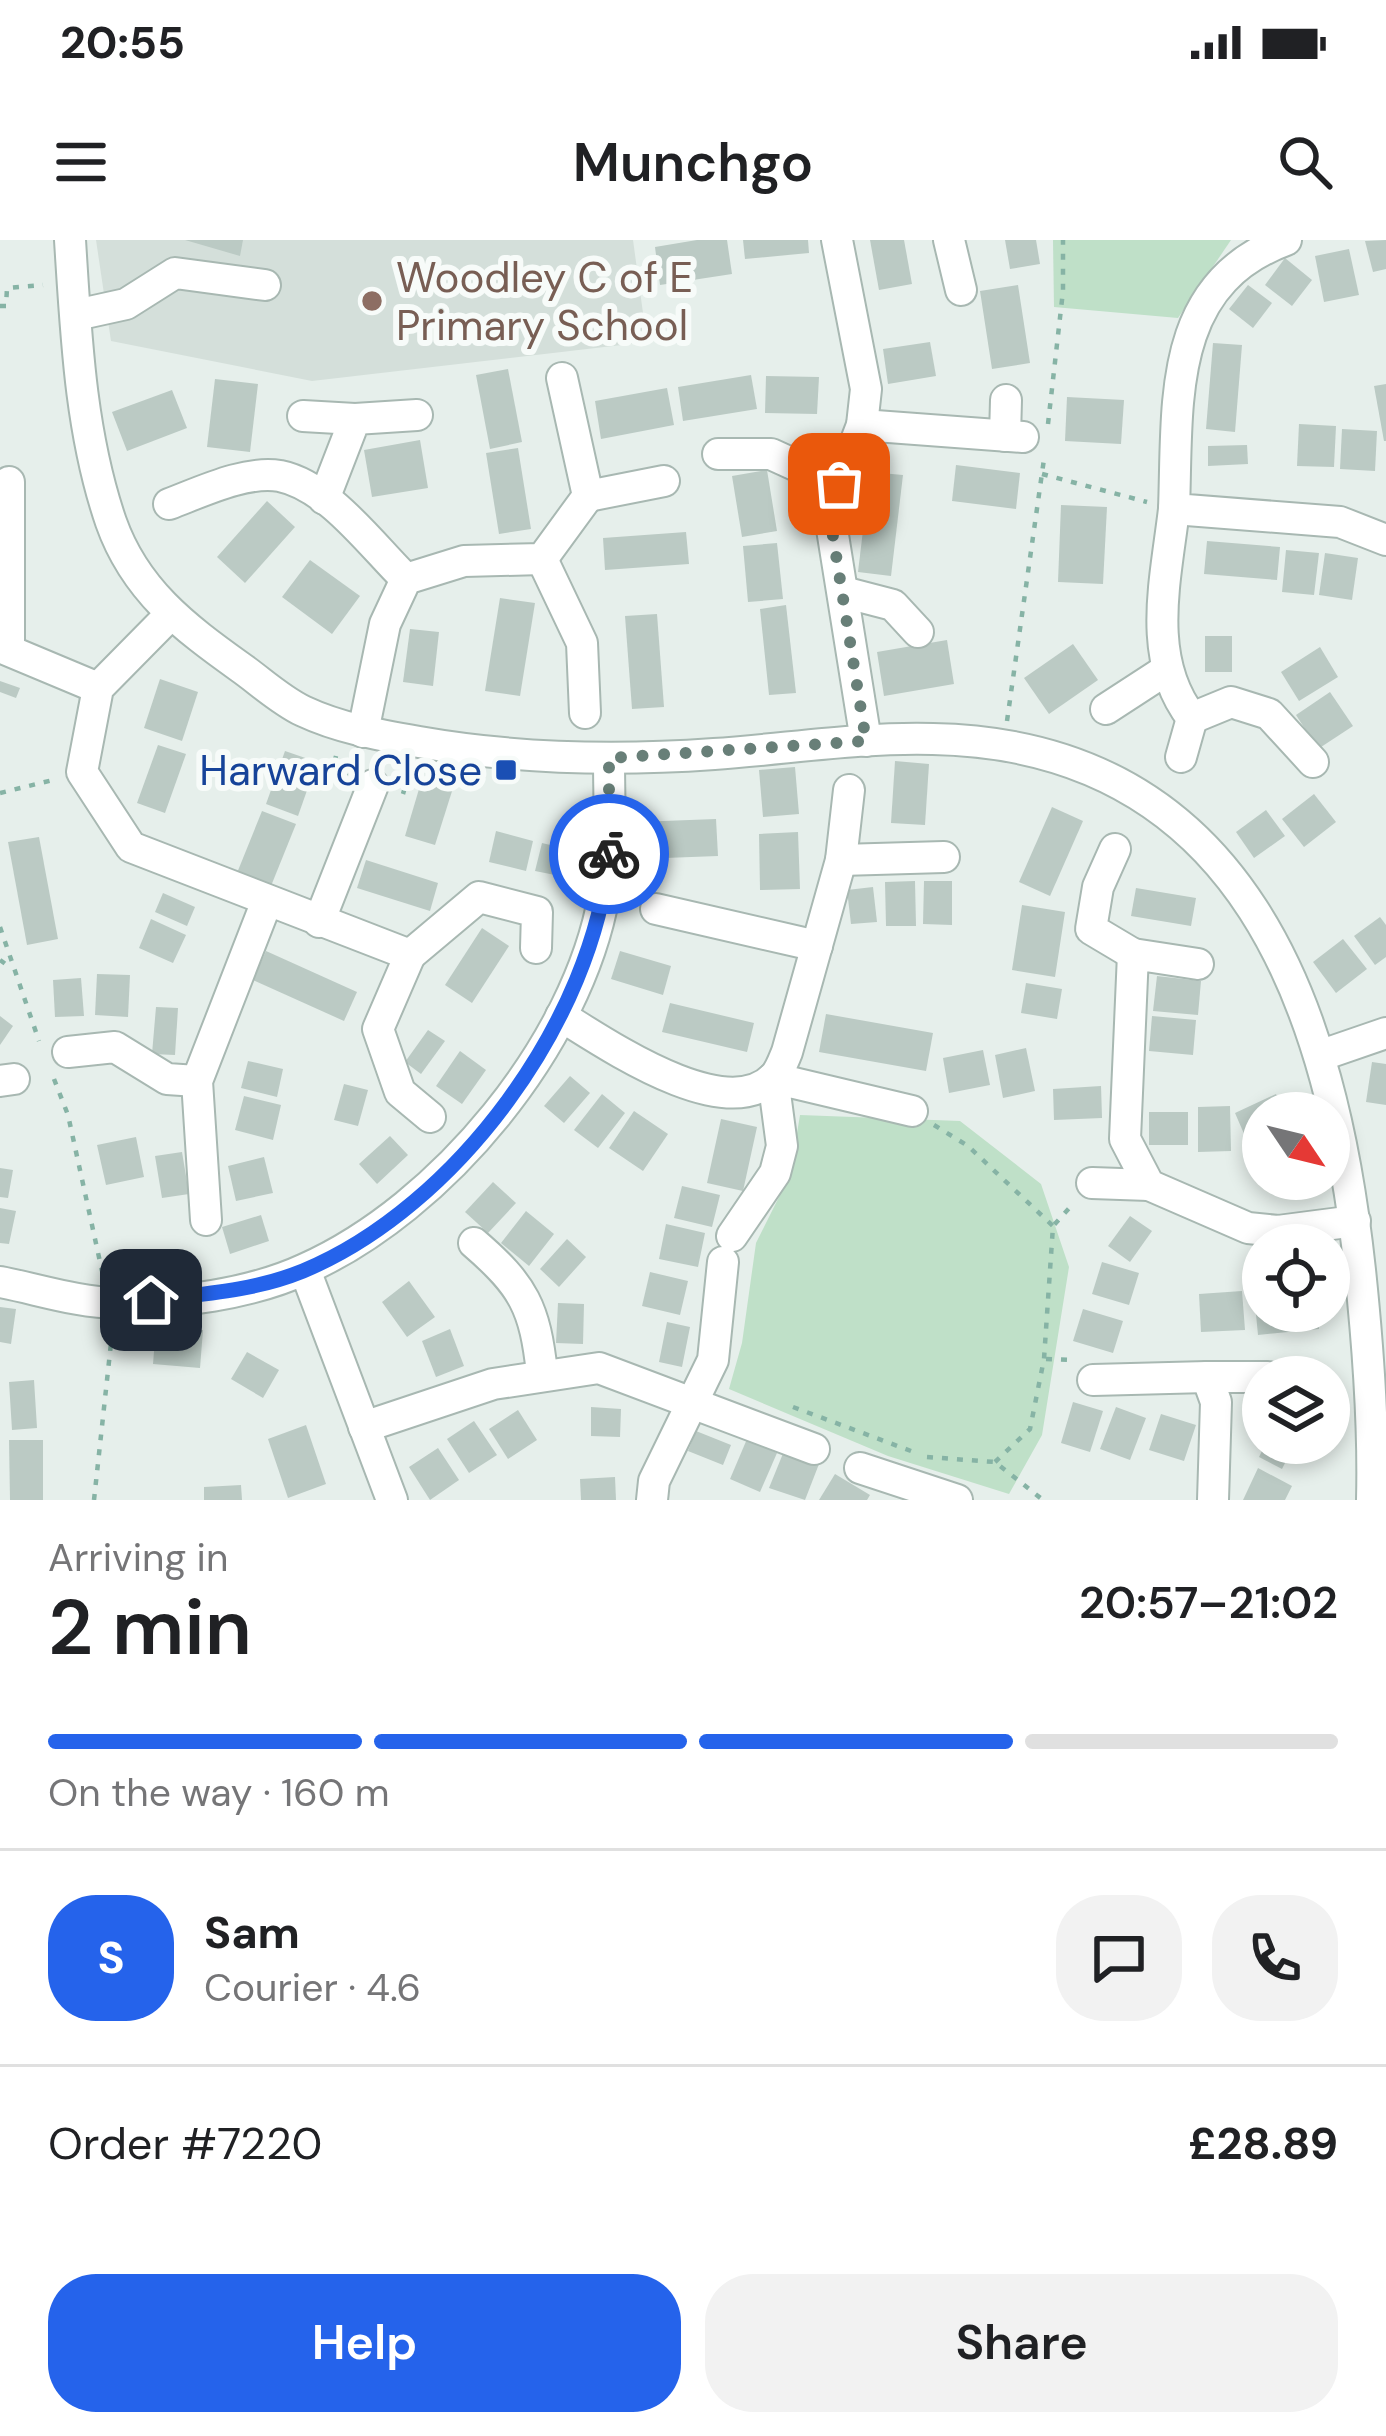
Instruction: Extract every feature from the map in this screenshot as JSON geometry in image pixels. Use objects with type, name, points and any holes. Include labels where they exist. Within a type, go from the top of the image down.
[{"type":"street","points":[[70,240],[82,395],[112,524],[169,616],[299,710],[363,732],[458,749],[609,758],[866,741],[1003,745],[1104,779],[1148,805],[1207,851],[1270,930],[1322,1055],[1351,1178],[1368,1370],[1372,1500]]},
{"type":"street","points":[[837,240],[866,389],[862,425],[839,484],[832,530],[866,741]]},
{"type":"street","points":[[950,240],[961,290]]},
{"type":"street","points":[[1181,758],[1192,718],[1166,670],[1163,610],[1186,348],[1196,316],[1229,269],[1286,240]]},
{"type":"street","points":[[76,315],[126,304],[175,273],[265,285]]},
{"type":"street","points":[[562,379],[588,496]]},
{"type":"street","points":[[862,425],[1014,437],[1006,400]]},
{"type":"street","points":[[303,416],[417,415]]},
{"type":"street","points":[[324,499],[355,419]]},
{"type":"street","points":[[718,454],[771,454],[839,484]]},
{"type":"street","points":[[169,504],[231,482],[280,476],[324,499],[406,579]]},
{"type":"street","points":[[542,559],[588,496],[664,481]]},
{"type":"street","points":[[9,482],[4,648],[98,688]]},
{"type":"street","points":[[1174,509],[1340,522],[1386,540]]},
{"type":"street","points":[[363,732],[385,624],[406,579],[464,561],[542,559]]},
{"type":"street","points":[[542,559],[582,643],[585,713]]},
{"type":"street","points":[[843,592],[893,605],[918,632]]},
{"type":"street","points":[[169,616],[98,688],[82,772],[131,847],[410,955]]},
{"type":"street","points":[[1106,709],[1166,670]]},
{"type":"street","points":[[1192,718],[1231,702],[1269,714],[1313,762]]},
{"type":"street","points":[[0,1282],[115,1303],[223,1293],[304,1270],[381,1226],[452,1164],[527,1073],[561,1016],[591,947],[604,898],[609,758]]},
{"type":"street","points":[[319,922],[373,785]]},
{"type":"street","points":[[561,1016],[642,1066],[705,1089],[748,1090],[773,1078],[788,1052],[842,860],[849,790]]},
{"type":"street","points":[[1114,849],[1098,887],[1091,929],[1133,954],[1198,964]]},
{"type":"street","points":[[842,860],[944,856]]},
{"type":"street","points":[[430,1117],[400,1092],[378,1029],[410,955],[479,897],[537,912],[536,948]]},
{"type":"street","points":[[206,1220],[197,1081],[267,901]]},
{"type":"street","points":[[656,909],[817,946]]},
{"type":"street","points":[[1133,954],[1125,1139],[1149,1185]]},
{"type":"street","points":[[1322,1055],[1386,1033]]},
{"type":"street","points":[[55,1060],[115,1047],[167,1079],[197,1081]]},
{"type":"street","points":[[773,1078],[912,1111]]},
{"type":"street","points":[[652,1500],[654,1481],[713,1360],[727,1249],[776,1173],[782,1146],[773,1078]]},
{"type":"street","points":[[1092,1183],[1149,1185],[1248,1228],[1278,1231],[1354,1220]]},
{"type":"street","points":[[474,1243],[512,1275],[536,1318],[542,1373]]},
{"type":"street","points":[[304,1270],[392,1500]]},
{"type":"street","points":[[364,1427],[542,1373],[599,1368],[689,1406],[814,1449]]},
{"type":"street","points":[[1208,1377],[1216,1402],[1213,1500]]},
{"type":"street","points":[[1093,1380],[1242,1377]]},
{"type":"street","points":[[860,1468],[957,1500]]},
{"type":"path","points":[[1003,745],[1042,474],[1064,291],[1064,240]]},
{"type":"path","points":[[0,306],[6,306],[7,288],[73,282]]},
{"type":"path","points":[[1042,474],[1174,509]]},
{"type":"path","points":[[0,793],[82,772]]},
{"type":"path","points":[[0,927],[11,968],[55,1060],[99,1263],[115,1303],[94,1500]]},
{"type":"path","points":[[0,960],[11,968]]},
{"type":"path","points":[[912,1111],[968,1146],[1053,1226]]},
{"type":"path","points":[[995,1462],[1030,1429],[1044,1359],[1053,1226],[1092,1183]]},
{"type":"path","points":[[778,1408],[801,1406],[924,1456],[995,1462],[1043,1500]]},
{"type":"shaded area","name":"Woodley C of E Primary School","points":[[96,240],[633,240],[647,342],[312,381],[111,341]]},
{"type":"green space","points":[[1053,240],[1231,240],[1178,318],[1054,307]]},
{"type":"green space","points":[[800,1115],[960,1121],[1041,1184],[1069,1267],[1042,1435],[1009,1494],[888,1456],[729,1389],[742,1343],[756,1243],[790,1175]]},
{"type":"building","points":[[185,240],[243,240],[240,256]]},
{"type":"building","points":[[727,240],[732,274],[660,285],[655,247]]},
{"type":"building","points":[[743,240],[808,240],[809,253],[745,259]]},
{"type":"building","points":[[870,240],[904,240],[912,284],[879,290]]},
{"type":"building","points":[[1005,240],[1036,240],[1040,264],[1010,269]]},
{"type":"building","points":[[1386,240],[1386,269],[1373,272],[1365,241]]},
{"type":"building","points":[[1349,249],[1359,295],[1324,302],[1315,256]]},
{"type":"building","points":[[1285,258],[1312,280],[1292,306],[1265,285]]},
{"type":"building","points":[[1018,285],[1030,363],[992,369],[980,291]]},
{"type":"building","points":[[1248,285],[1272,303],[1253,328],[1229,309]]},
{"type":"building","points":[[930,342],[936,376],[888,384],[883,349]]},
{"type":"building","points":[[1213,343],[1242,345],[1235,432],[1206,429]]},
{"type":"building","points":[[508,369],[522,442],[490,449],[476,375]]},
{"type":"building","points":[[751,375],[757,409],[683,421],[678,387]]},
{"type":"building","points":[[766,376],[819,377],[817,414],[765,413]]},
{"type":"building","points":[[215,379],[258,384],[250,452],[207,447]]},
{"type":"building","points":[[1386,384],[1386,441],[1384,441],[1374,386]]},
{"type":"building","points":[[667,388],[674,425],[601,439],[595,401]]},
{"type":"building","points":[[172,390],[187,428],[127,451],[112,412]]},
{"type":"building","points":[[1067,397],[1124,400],[1121,444],[1065,441]]},
{"type":"building","points":[[1299,424],[1336,426],[1334,467],[1297,466]]},
{"type":"building","points":[[1342,429],[1377,431],[1375,471],[1340,469]]},
{"type":"building","points":[[420,440],[428,488],[372,497],[364,450]]},
{"type":"building","points":[[1247,445],[1248,464],[1208,466],[1208,446]]},
{"type":"building","points":[[518,448],[531,529],[499,534],[486,453]]},
{"type":"building","points":[[956,465],[1020,473],[1016,509],[952,501]]},
{"type":"building","points":[[767,470],[777,531],[742,537],[732,476]]},
{"type":"building","points":[[870,472],[903,475],[891,576],[858,572]]},
{"type":"building","points":[[267,501],[295,527],[245,583],[217,557]]},
{"type":"building","points":[[1061,505],[1107,507],[1103,584],[1058,582]]},
{"type":"building","points":[[686,532],[689,564],[605,570],[603,538]]},
{"type":"building","points":[[1207,541],[1280,547],[1277,580],[1204,574]]},
{"type":"building","points":[[777,543],[783,599],[748,602],[743,546]]},
{"type":"building","points":[[1286,550],[1319,553],[1314,595],[1282,592]]},
{"type":"building","points":[[1325,553],[1358,558],[1352,600],[1319,595]]},
{"type":"building","points":[[310,560],[360,596],[332,634],[282,597]]},
{"type":"building","points":[[500,598],[535,603],[520,696],[485,691]]},
{"type":"building","points":[[786,605],[796,693],[769,695],[760,609]]},
{"type":"building","points":[[657,614],[664,707],[632,709],[625,616]]},
{"type":"building","points":[[410,629],[439,632],[433,686],[403,682]]},
{"type":"building","points":[[1205,636],[1232,636],[1232,672],[1205,672]]},
{"type":"building","points":[[947,640],[954,684],[884,696],[877,652]]},
{"type":"building","points":[[1073,644],[1098,680],[1049,714],[1024,678]]},
{"type":"building","points":[[1320,647],[1338,677],[1299,701],[1281,672]]},
{"type":"building","points":[[160,679],[198,692],[182,741],[144,728]]},
{"type":"building","points":[[0,681],[20,688],[16,698],[0,692]]},
{"type":"building","points":[[1330,692],[1353,726],[1318,749],[1296,715]]},
{"type":"building","points":[[158,745],[186,754],[165,813],[137,803]]},
{"type":"building","points":[[285,751],[317,762],[298,816],[266,804]]},
{"type":"building","points":[[895,761],[929,764],[925,825],[891,823]]},
{"type":"building","points":[[795,767],[799,814],[763,817],[759,770]]},
{"type":"building","points":[[422,779],[453,788],[435,845],[405,836]]},
{"type":"building","points":[[1314,794],[1336,822],[1304,847],[1282,819]]},
{"type":"building","points":[[1052,807],[1083,821],[1050,896],[1019,882]]},
{"type":"building","points":[[1266,810],[1285,836],[1254,858],[1236,832]]},
{"type":"building","points":[[262,811],[296,824],[271,886],[237,873]]},
{"type":"building","points":[[716,819],[718,856],[638,859],[637,822]]},
{"type":"building","points":[[496,831],[533,841],[526,871],[489,862]]},
{"type":"building","points":[[798,832],[800,889],[760,890],[759,834]]},
{"type":"building","points":[[39,837],[58,939],[27,945],[8,842]]},
{"type":"building","points":[[542,843],[571,850],[565,877],[535,871]]},
{"type":"building","points":[[366,860],[438,883],[430,911],[357,888]]},
{"type":"building","points":[[915,881],[916,926],[886,926],[885,882]]},
{"type":"building","points":[[924,881],[952,881],[952,925],[923,924]]},
{"type":"building","points":[[873,887],[877,922],[851,924],[847,890]]},
{"type":"building","points":[[1136,888],[1196,898],[1191,926],[1131,916]]},
{"type":"building","points":[[163,893],[195,907],[187,926],[155,912]]},
{"type":"building","points":[[1022,905],[1065,912],[1055,977],[1012,970]]},
{"type":"building","points":[[1380,917],[1386,925],[1386,957],[1375,965],[1354,936]]},
{"type":"building","points":[[151,919],[186,935],[173,963],[139,948]]},
{"type":"building","points":[[482,928],[509,946],[472,1003],[445,985]]},
{"type":"building","points":[[1343,939],[1367,969],[1336,993],[1313,962]]},
{"type":"building","points":[[266,951],[357,992],[344,1021],[253,980]]},
{"type":"building","points":[[620,951],[671,966],[663,995],[611,979]]},
{"type":"building","points":[[97,974],[130,975],[128,1017],[95,1015]]},
{"type":"building","points":[[1157,976],[1201,981],[1198,1015],[1153,1011]]},
{"type":"building","points":[[81,978],[84,1016],[55,1017],[53,980]]},
{"type":"building","points":[[1026,983],[1062,989],[1057,1019],[1021,1013]]},
{"type":"building","points":[[670,1003],[754,1023],[747,1052],[662,1032]]},
{"type":"building","points":[[156,1007],[178,1008],[175,1055],[152,1054]]},
{"type":"building","points":[[826,1014],[933,1033],[926,1071],[819,1052]]},
{"type":"building","points":[[0,1016],[13,1026],[0,1045]]},
{"type":"building","points":[[1152,1016],[1196,1020],[1193,1055],[1149,1051]]},
{"type":"building","points":[[428,1030],[445,1041],[421,1074],[405,1062]]},
{"type":"building","points":[[1026,1048],[1035,1091],[1003,1098],[995,1055]]},
{"type":"building","points":[[983,1050],[990,1085],[949,1093],[943,1058]]},
{"type":"building","points":[[460,1051],[486,1070],[462,1104],[436,1086]]},
{"type":"building","points":[[248,1061],[283,1069],[277,1097],[241,1088]]},
{"type":"building","points":[[1372,1062],[1386,1064],[1386,1105],[1366,1102]]},
{"type":"building","points":[[570,1076],[590,1093],[564,1123],[544,1106]]},
{"type":"building","points":[[344,1084],[368,1090],[358,1126],[334,1120]]},
{"type":"building","points":[[1101,1086],[1102,1118],[1054,1120],[1053,1089]]},
{"type":"building","points":[[602,1094],[625,1113],[598,1148],[574,1130]]},
{"type":"building","points":[[244,1096],[281,1105],[273,1140],[235,1130]]},
{"type":"building","points":[[1230,1106],[1231,1151],[1198,1152],[1198,1107]]},
{"type":"building","points":[[634,1111],[668,1134],[643,1171],[609,1148]]},
{"type":"building","points":[[1149,1112],[1188,1112],[1188,1145],[1149,1145]]},
{"type":"building","points":[[721,1119],[757,1127],[743,1191],[707,1183]]},
{"type":"building","points":[[390,1136],[408,1155],[377,1184],[359,1164]]},
{"type":"building","points":[[136,1137],[144,1177],[106,1185],[97,1145]]},
{"type":"building","points":[[182,1152],[189,1194],[162,1198],[155,1156]]},
{"type":"building","points":[[264,1157],[273,1193],[236,1201],[228,1166]]},
{"type":"building","points":[[0,1168],[13,1170],[8,1198],[0,1197]]},
{"type":"building","points":[[493,1182],[516,1203],[488,1233],[465,1212]]},
{"type":"building","points":[[682,1186],[720,1195],[712,1227],[674,1218]]},
{"type":"building","points":[[0,1208],[16,1211],[9,1244],[0,1243]]},
{"type":"building","points":[[526,1211],[554,1234],[529,1266],[501,1243]]},
{"type":"building","points":[[261,1215],[269,1241],[230,1254],[222,1227]]},
{"type":"building","points":[[1130,1216],[1152,1231],[1130,1262],[1108,1246]]},
{"type":"building","points":[[666,1224],[705,1233],[698,1267],[659,1259]]},
{"type":"building","points":[[567,1239],[586,1257],[559,1287],[540,1269]]},
{"type":"building","points":[[1102,1262],[1139,1273],[1129,1305],[1092,1294]]},
{"type":"building","points":[[650,1272],[688,1281],[680,1315],[642,1306]]},
{"type":"building","points":[[409,1281],[435,1317],[407,1337],[382,1302]]},
{"type":"building","points":[[1242,1291],[1242,1330],[1201,1332],[1199,1294]]},
{"type":"building","points":[[558,1303],[584,1304],[583,1344],[556,1343]]},
{"type":"building","points":[[0,1307],[16,1309],[11,1344],[0,1342]]},
{"type":"building","points":[[1083,1309],[1123,1321],[1113,1353],[1073,1341]]},
{"type":"building","points":[[667,1322],[690,1327],[682,1367],[659,1362]]},
{"type":"building","points":[[156,1326],[203,1330],[200,1368],[153,1364]]},
{"type":"building","points":[[450,1329],[464,1366],[436,1377],[422,1341]]},
{"type":"building","points":[[247,1352],[279,1370],[263,1398],[231,1379]]},
{"type":"building","points":[[34,1380],[37,1428],[12,1430],[9,1382]]},
{"type":"building","points":[[1073,1402],[1103,1411],[1090,1452],[1061,1443]]},
{"type":"building","points":[[591,1407],[621,1409],[620,1437],[591,1436]]},
{"type":"building","points":[[1116,1407],[1146,1418],[1130,1460],[1100,1449]]},
{"type":"building","points":[[518,1410],[537,1440],[508,1459],[489,1429]]},
{"type":"building","points":[[1161,1414],[1196,1425],[1184,1461],[1149,1450]]},
{"type":"building","points":[[474,1421],[497,1455],[469,1473],[447,1439]]},
{"type":"building","points":[[306,1425],[326,1484],[288,1498],[268,1439]]},
{"type":"building","points":[[696,1431],[731,1445],[723,1465],[688,1451]]},
{"type":"building","points":[[747,1439],[777,1453],[760,1492],[730,1479]]},
{"type":"building","points":[[9,1440],[43,1440],[43,1500],[10,1500]]},
{"type":"building","points":[[438,1448],[459,1480],[430,1500],[409,1467]]},
{"type":"building","points":[[784,1451],[819,1464],[805,1500],[769,1488]]},
{"type":"building","points":[[1258,1468],[1292,1486],[1285,1500],[1243,1500]]},
{"type":"building","points":[[835,1474],[870,1495],[867,1500],[819,1500]]},
{"type":"building","points":[[615,1477],[616,1500],[581,1500],[580,1479]]},
{"type":"building","points":[[241,1485],[242,1500],[204,1500],[204,1487]]},
{"type":"way so far","points":[[609,854],[609,758],[866,741],[832,530],[839,484]]},
{"type":"place","name":"Woodley C of E Primary School","points":[[372,301]]},
{"type":"place","name":"Harward Close","points":[[506,770]]},
{"type":"route","points":[[151,1300],[223,1293],[304,1270],[370,1234],[452,1164],[527,1073],[561,1016],[591,947],[609,854]]}]
